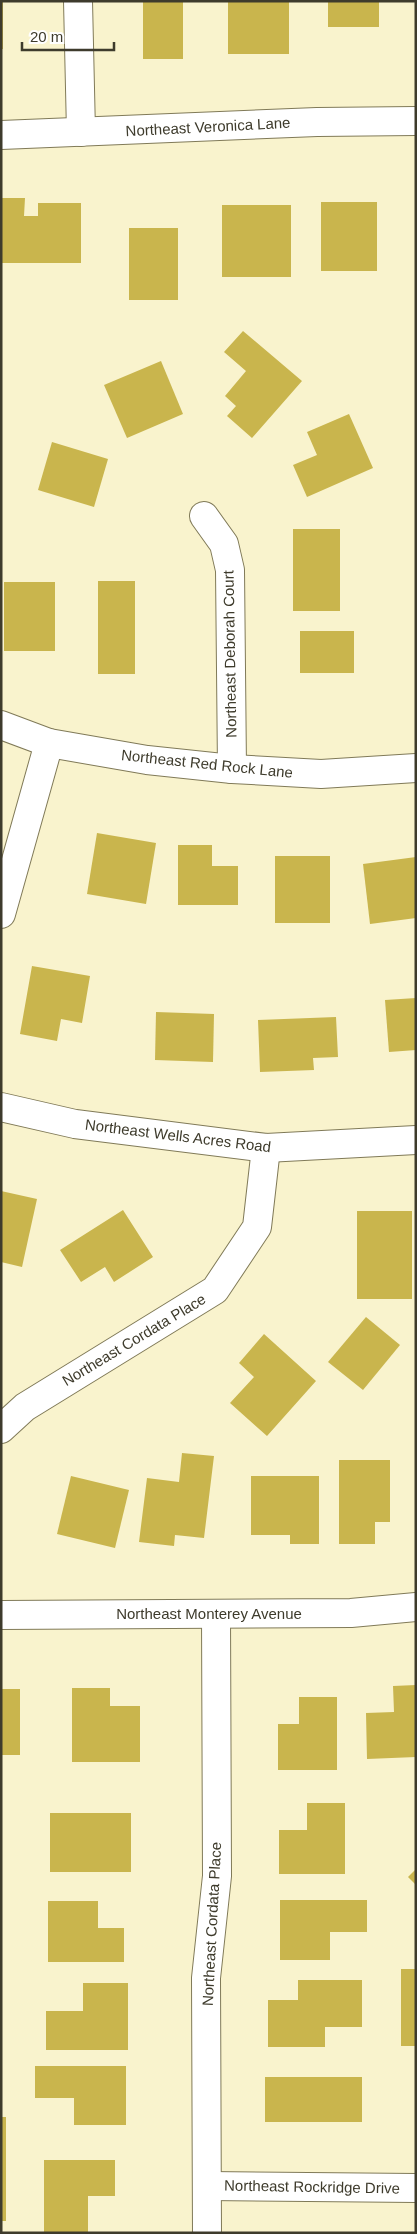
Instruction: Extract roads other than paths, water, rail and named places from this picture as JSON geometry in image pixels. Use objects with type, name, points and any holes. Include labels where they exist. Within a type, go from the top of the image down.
[{"type":"street","points":[[78,1],[81,132]]},
{"type":"street","name":"Northeast Veronica Lane","points":[[1,135],[317,122],[416,121]]},
{"type":"street","name":"Northeast Deborah Court","points":[[204,516],[224,544],[230,570],[232,769]]},
{"type":"street","name":"Northeast Red Rock Lane","points":[[1,725],[49,743],[147,760],[232,769],[321,774],[416,768]]},
{"type":"street","points":[[1,914],[49,743]]},
{"type":"street","name":"Northeast Wells Acres Road","points":[[1,1107],[75,1124],[266,1148],[416,1140]]},
{"type":"street","name":"Northeast Cordata Place","points":[[1,1430],[25,1407],[215,1290],[256,1227],[266,1148]]},
{"type":"street","name":"Northeast Monterey Avenue","points":[[1,1615],[351,1613],[416,1607]]},
{"type":"street","name":"Northeast Cordata Place","points":[[207,2233],[206,1978],[217,1876],[216,1615]]},
{"type":"street","name":"Northeast Rockridge Drive","points":[[208,2186],[416,2188]]}]
